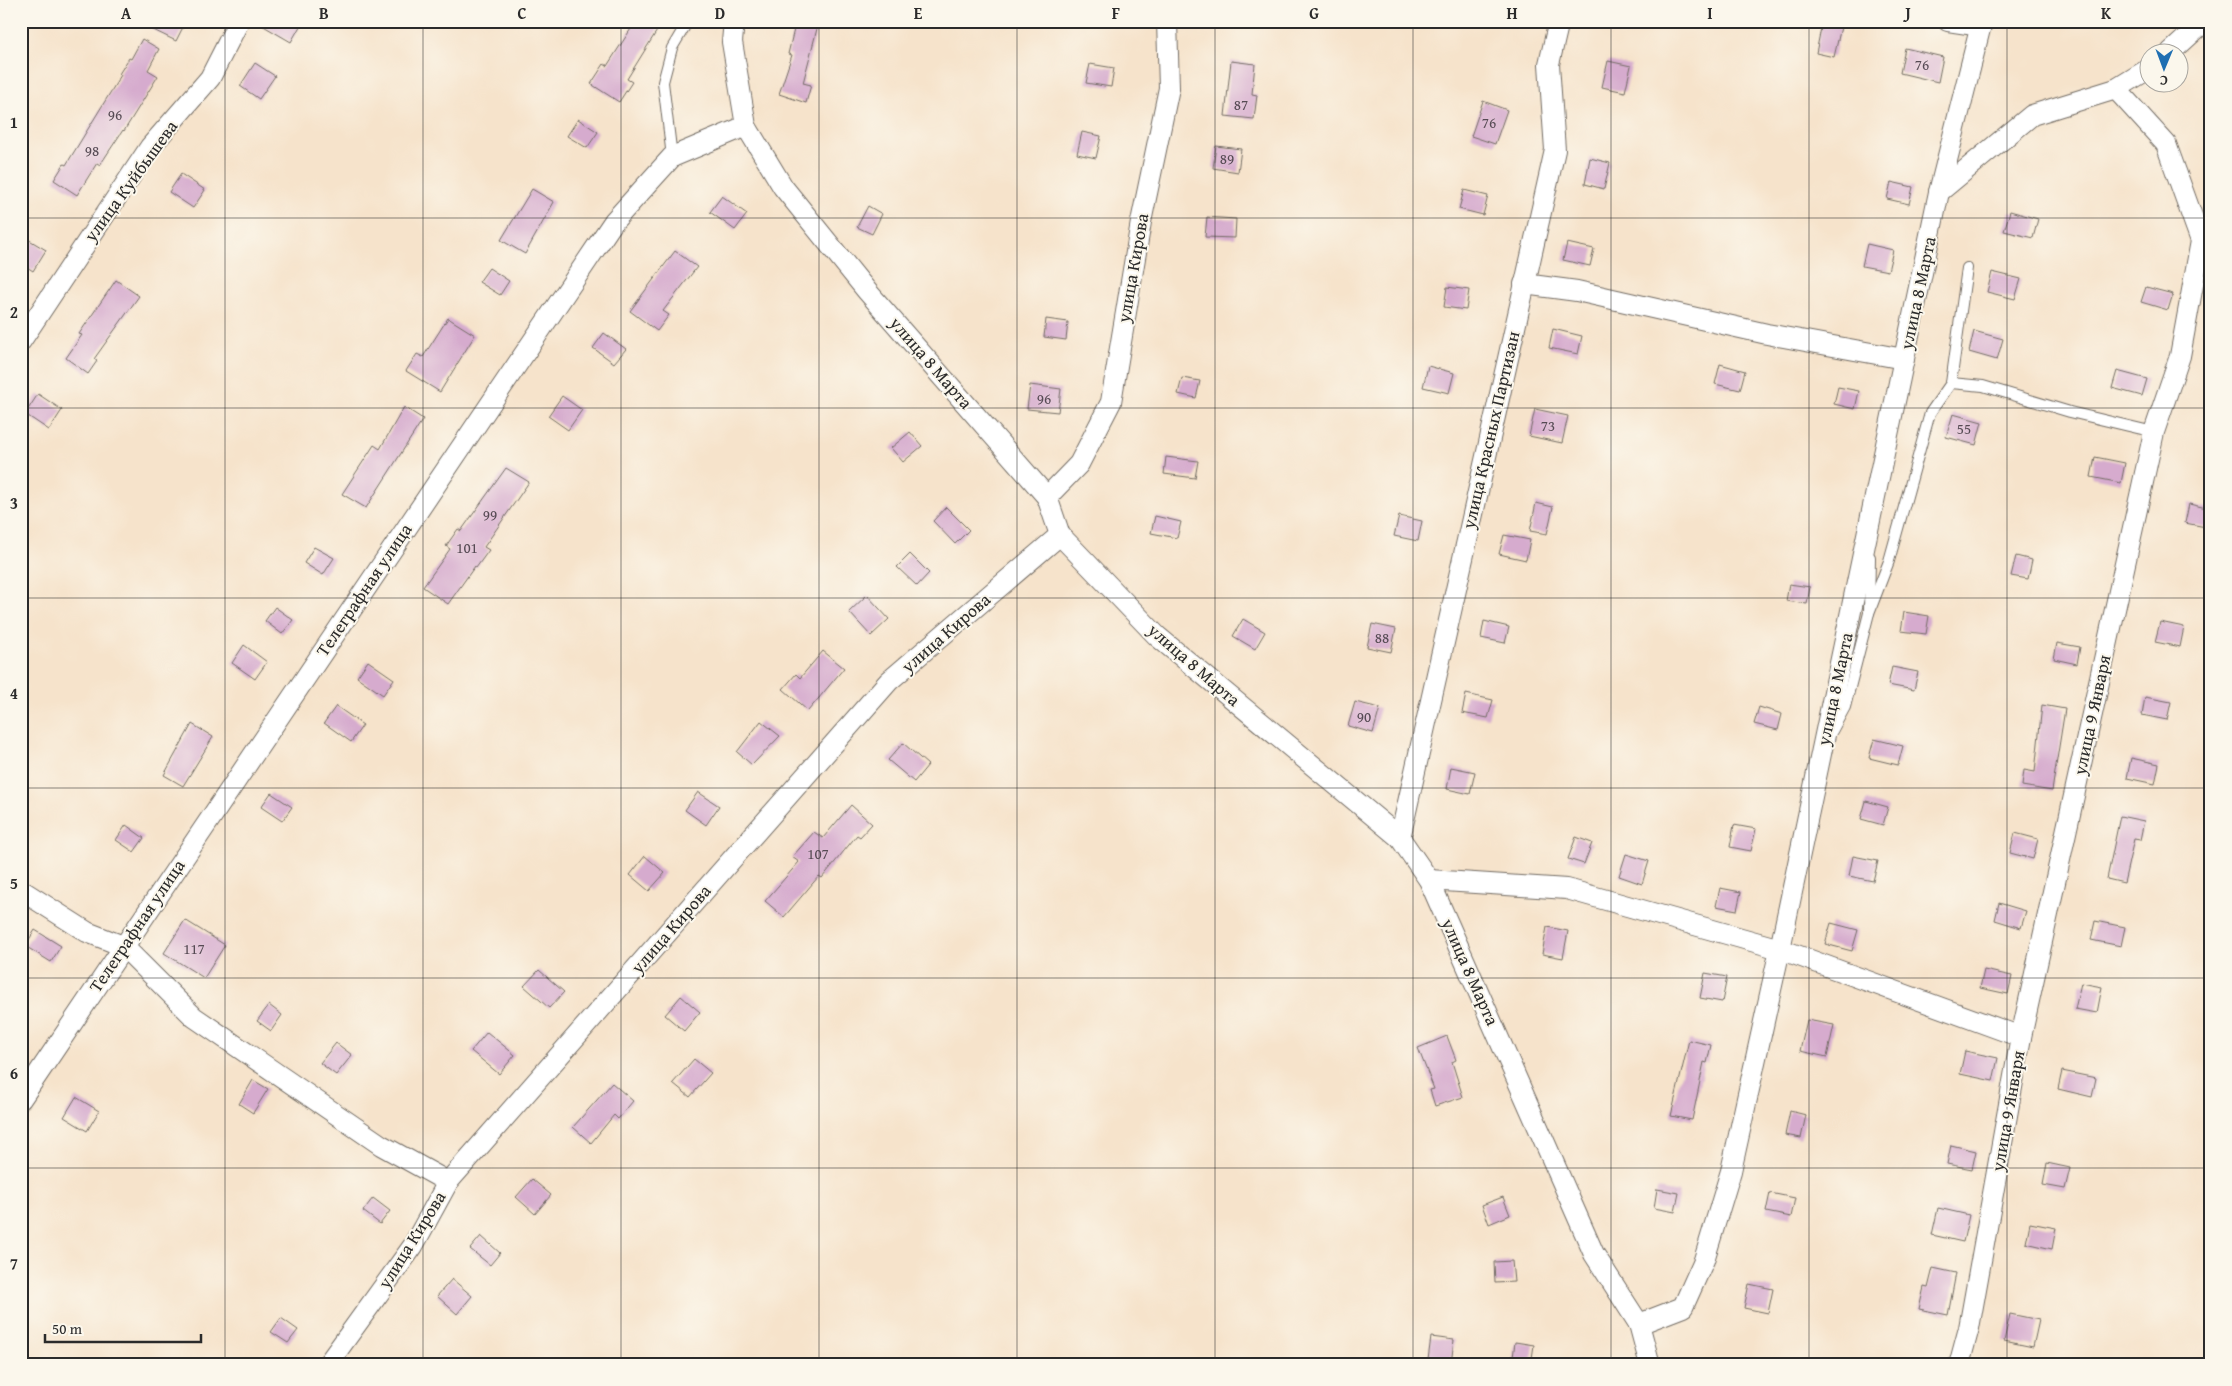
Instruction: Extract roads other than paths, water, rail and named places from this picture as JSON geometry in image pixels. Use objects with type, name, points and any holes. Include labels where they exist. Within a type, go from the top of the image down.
[{"type":"street","name":"улица Куйбышева","points":[[21,340],[150,147],[210,78],[239,21]]},
{"type":"street","name":"улица 8 Марта","points":[[734,21],[732,42],[746,126],[783,187],[837,254],[1048,497],[1060,535],[1157,636],[1400,838],[1429,880],[1594,1254],[1639,1324],[1650,1365]]},
{"type":"street","name":"улица Кирова","points":[[1048,497],[1079,464],[1111,402],[1141,222],[1169,88],[1167,21]]},
{"type":"street","name":"улица Красных Партизан","points":[[1400,838],[1554,150],[1549,64],[1559,21]]},
{"type":"street","points":[[1948,21],[1982,24]]},
{"type":"street","points":[[2182,42],[2205,21]]},
{"type":"street","name":"улица 8 Марта","points":[[1639,1324],[1682,1307],[1704,1260],[1731,1171],[1780,949],[1939,192],[1982,24]]},
{"type":"street","points":[[1939,192],[2032,115],[2116,89],[2140,74]]},
{"type":"street","name":"улица 9 Января","points":[[1959,1365],[1969,1328],[2021,1037],[2154,432],[2180,356],[2201,241],[2166,144],[2116,89]]},
{"type":"street","name":"Телеграфная улица","points":[[21,1099],[614,221],[672,157],[746,126]]},
{"type":"street","points":[[1524,284],[1577,291],[1767,334],[1904,359]]},
{"type":"street","name":"улица Кирова","points":[[327,1365],[413,1246],[448,1182],[889,681],[1060,535]]},
{"type":"street","points":[[1429,880],[1567,889],[1780,949],[2021,1037]]},
{"type":"street","points":[[21,890],[87,932],[123,946],[194,1017],[381,1146],[448,1182]]},
{"type":"lane","points":[[672,157],[663,82],[672,48],[688,21]]},
{"type":"lane","points":[[1822,749],[1845,708],[1870,614],[1889,561],[1930,413],[1951,383],[1967,268]]},
{"type":"lane","points":[[1951,383],[1983,386],[2070,412],[2154,432]]},
{"type":"lane","points":[[1870,521],[1870,614]]}]
